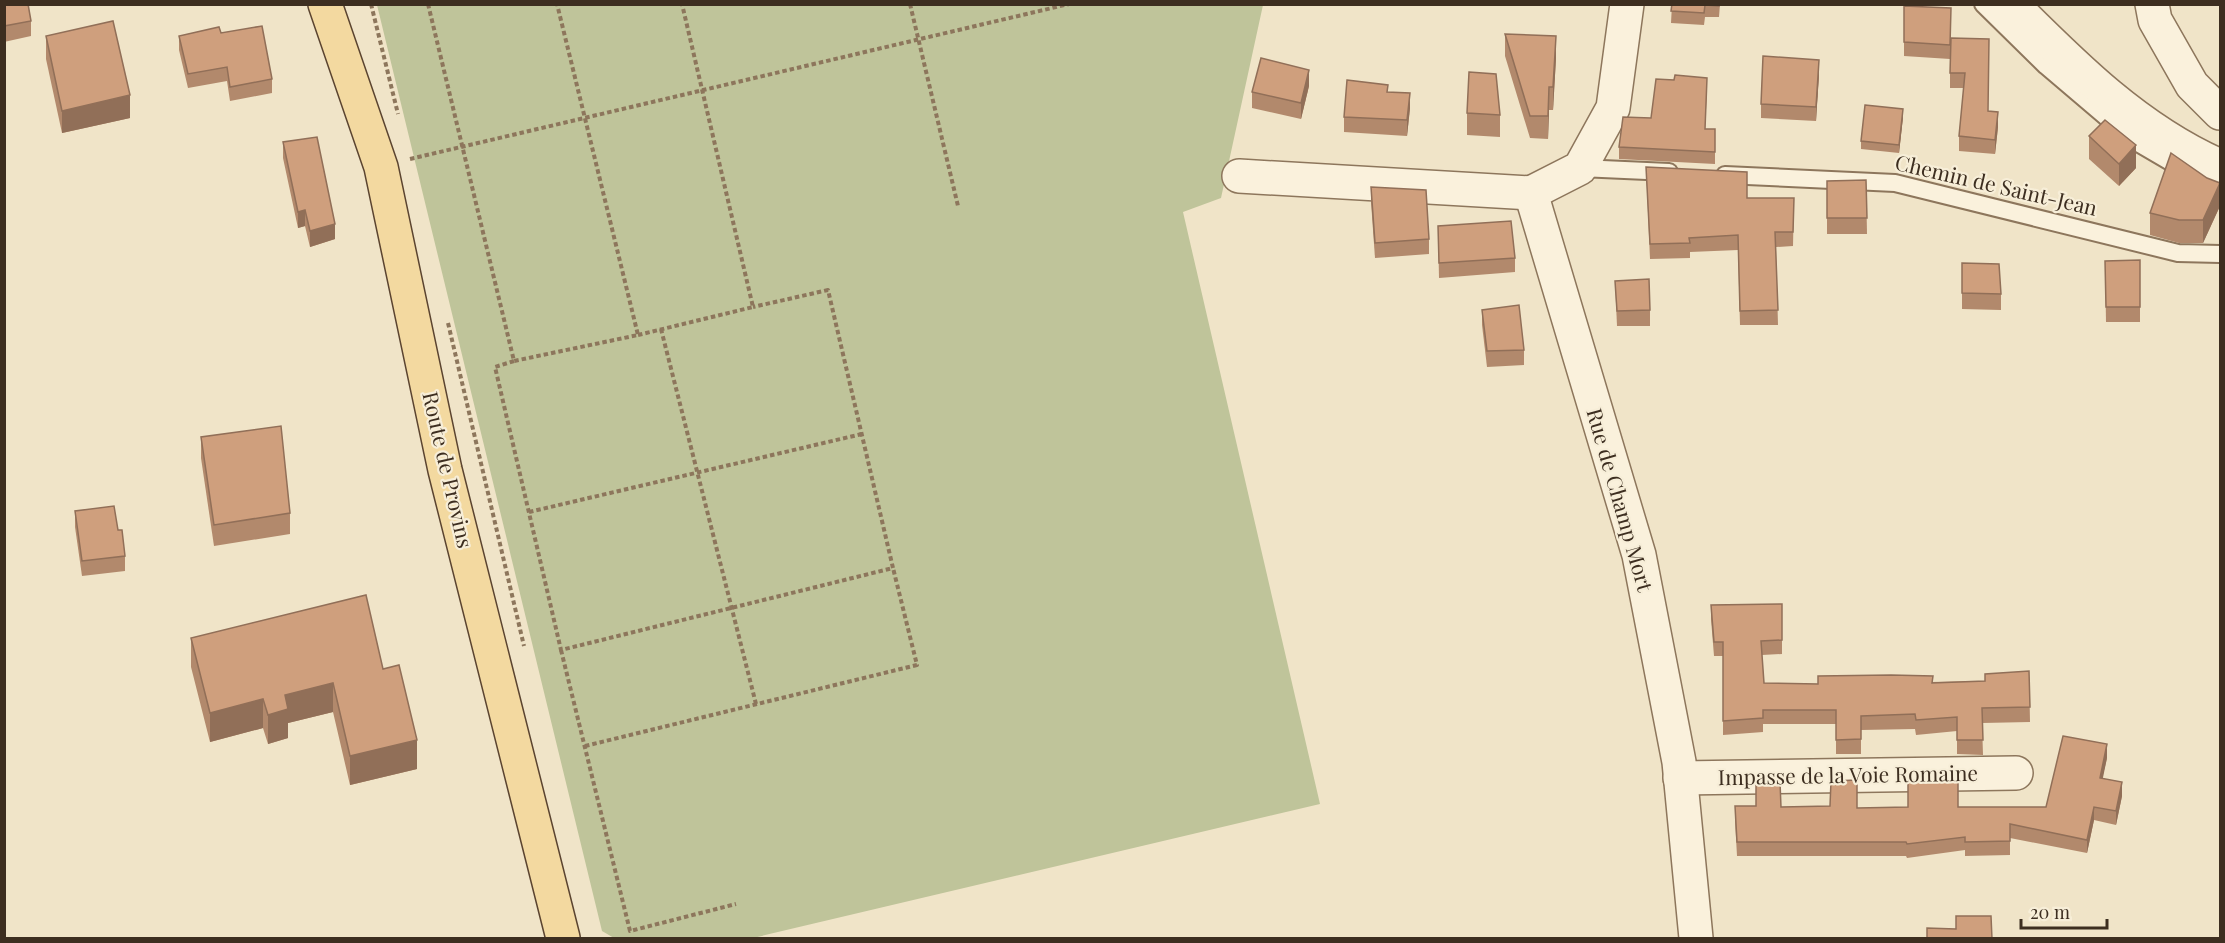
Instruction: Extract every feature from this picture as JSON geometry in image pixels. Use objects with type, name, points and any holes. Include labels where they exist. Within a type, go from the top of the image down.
[{"type":"main road","name":"Route de Provins","points":[[325,4],[402,162],[445,470],[563,939]]},
{"type":"street","points":[[1239,176],[1531,193],[1580,168],[1613,108],[1627,4]]},
{"type":"street","points":[[2012,4],[2087,79],[2161,133],[2214,178]]},
{"type":"street","points":[[2152,4],[2155,20],[2192,85],[2220,113]]},
{"type":"street","name":"Rue de Champ Mort","points":[[1531,193],[1639,555],[1680,778],[1696,939]]},
{"type":"street","name":"Impasse de la Voie Romaine","points":[[1680,778],[2016,773]]},
{"type":"lane","points":[[1983,4],[2046,66],[2133,140],[2214,178]]},
{"type":"lane","points":[[1580,168],[1685,173]]},
{"type":"lane","name":"Chemin de Saint-Jean","points":[[1708,174],[1895,183],[2178,253],[2220,254]]},
{"type":"path","points":[[370,4],[398,115]]},
{"type":"path","points":[[428,4],[514,361]]},
{"type":"path","points":[[556,4],[638,335]]},
{"type":"path","points":[[682,4],[753,307]]},
{"type":"path","points":[[910,4],[958,206]]},
{"type":"path","points":[[402,162],[584,117],[1069,4]]},
{"type":"path","points":[[585,746],[917,665],[828,290],[495,367],[561,650],[630,931],[736,904]]},
{"type":"path","points":[[445,311],[524,648]]},
{"type":"path","points":[[661,329],[756,704]]},
{"type":"path","points":[[529,512],[862,434]]},
{"type":"path","points":[[561,650],[893,568]]},
{"type":"green space","points":[[377,5],[1263,5],[1221,198],[1183,212],[1320,804],[753,938],[614,938],[602,931]]},
{"type":"building","points":[[4,4],[28,4],[31,21],[4,26]]},
{"type":"building","points":[[1672,4],[1719,4],[1719,6],[1705,5],[1704,13],[1671,11]]},
{"type":"building","points":[[1904,6],[1951,8],[1950,45],[1904,42]]},
{"type":"building","points":[[113,21],[130,95],[62,111],[46,36]]},
{"type":"building","points":[[262,26],[272,79],[230,87],[227,67],[188,74],[179,36],[219,27],[221,33]]},
{"type":"building","points":[[1505,34],[1556,36],[1553,87],[1549,87],[1548,116],[1530,116]]},
{"type":"building","points":[[1951,38],[1989,39],[1988,111],[1998,112],[1995,140],[1959,136],[1965,73],[1950,73]]},
{"type":"building","points":[[1763,56],[1819,60],[1816,107],[1761,104]]},
{"type":"building","points":[[1261,58],[1309,70],[1301,103],[1252,92]]},
{"type":"building","points":[[1469,72],[1496,74],[1500,115],[1467,113]]},
{"type":"building","points":[[1675,75],[1707,78],[1705,129],[1715,129],[1715,152],[1619,147],[1623,117],[1651,118],[1656,79],[1674,80]]},
{"type":"building","points":[[1347,80],[1388,85],[1387,92],[1410,93],[1407,120],[1344,117]]},
{"type":"building","points":[[1865,105],[1903,109],[1899,145],[1861,141]]},
{"type":"building","points":[[2105,120],[2136,145],[2119,164],[2089,136]]},
{"type":"building","points":[[317,137],[335,224],[310,231],[305,210],[298,212],[283,142]]},
{"type":"building","points":[[2171,153],[2207,178],[2220,183],[2203,220],[2179,220],[2150,213]]},
{"type":"building","points":[[1646,167],[1747,172],[1747,198],[1794,198],[1793,232],[1775,232],[1778,310],[1740,311],[1738,235],[1689,238],[1690,243],[1650,244]]},
{"type":"building","points":[[1866,180],[1867,218],[1827,218],[1827,181]]},
{"type":"building","points":[[1371,187],[1426,190],[1429,239],[1375,243]]},
{"type":"building","points":[[1511,221],[1515,258],[1439,263],[1438,226]]},
{"type":"building","points":[[2140,260],[2140,307],[2106,307],[2105,261]]},
{"type":"building","points":[[1962,263],[1999,264],[2001,294],[1962,293]]},
{"type":"building","points":[[1649,279],[1650,310],[1617,311],[1615,281]]},
{"type":"building","points":[[1519,305],[1524,350],[1487,351],[1482,310]]},
{"type":"building","points":[[281,426],[290,513],[214,525],[201,437]]},
{"type":"building","points":[[114,506],[118,530],[122,530],[125,556],[82,561],[75,511]]},
{"type":"building","points":[[366,595],[383,669],[399,665],[417,740],[350,756],[333,683],[285,695],[288,709],[268,715],[263,699],[210,713],[191,638]]},
{"type":"building","points":[[1782,604],[1782,640],[1761,641],[1764,683],[1818,684],[1818,676],[1891,675],[1933,676],[1932,683],[1985,681],[1985,674],[2029,671],[2030,707],[1982,708],[1983,740],[1957,740],[1957,717],[1916,720],[1915,714],[1861,716],[1861,739],[1836,740],[1836,710],[1763,710],[1763,718],[1723,721],[1723,642],[1714,642],[1711,605]]},
{"type":"building","points":[[2063,736],[2107,744],[2100,778],[2122,782],[2116,811],[2094,807],[2087,840],[2010,824],[2010,841],[1965,842],[1965,837],[1907,844],[1906,842],[1737,842],[1735,806],[1756,806],[1756,782],[1780,782],[1781,807],[1830,806],[1831,781],[1857,780],[1857,808],[1908,807],[1908,780],[1958,779],[1958,807],[2046,807]]},
{"type":"building","points":[[1956,916],[1991,916],[1992,939],[1927,939],[1927,928],[1956,929]]}]
